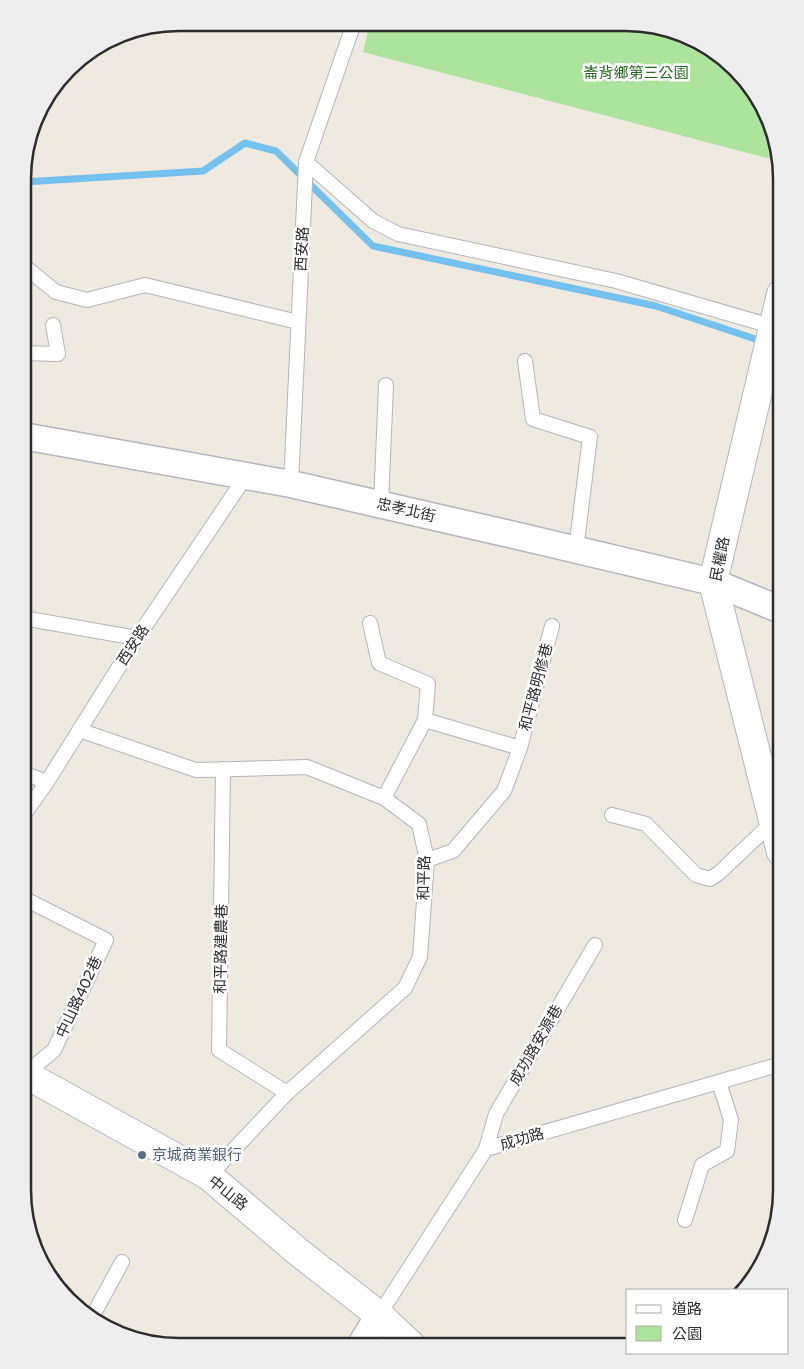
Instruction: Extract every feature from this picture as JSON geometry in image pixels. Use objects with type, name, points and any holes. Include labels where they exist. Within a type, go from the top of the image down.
[{"type":"street","name":"民權路","points":[[772,815],[713,582],[773,348]]},
{"type":"street","name":"忠孝北街","points":[[31,437],[291,484],[381,504],[713,582],[773,607]]},
{"type":"street","name":"中山路","points":[[31,1078],[209,1176],[297,1251],[379,1315],[403,1338]]},
{"type":"street","name":"成功路","points":[[365,1338],[379,1315]]},
{"type":"lane","name":"西安路","points":[[291,484],[306,165],[351,31]]},
{"type":"lane","points":[[306,165],[373,221],[398,234],[616,280],[773,326]]},
{"type":"lane","points":[[31,272],[56,292],[87,300],[145,285],[298,322]]},
{"type":"lane","points":[[31,353],[58,354],[53,325]]},
{"type":"lane","points":[[525,361],[533,419],[590,437],[576,550]]},
{"type":"lane","points":[[381,504],[386,385]]},
{"type":"lane","name":"西安路","points":[[31,805],[137,638],[246,476]]},
{"type":"lane","points":[[31,619],[137,638]]},
{"type":"lane","points":[[370,623],[379,663],[428,684],[425,720],[384,798]]},
{"type":"lane","name":"和平路明修巷","points":[[427,860],[453,851],[504,791],[520,748],[552,626]]},
{"type":"lane","name":"和平路明修巷","points":[[425,720],[520,748]]},
{"type":"lane","name":"和平路","points":[[79,730],[196,770],[307,767],[384,798],[419,824],[427,860],[420,957],[405,988],[287,1093],[209,1176]]},
{"type":"lane","name":"和平路建農巷","points":[[224,770],[219,1050],[287,1093]]},
{"type":"lane","points":[[31,776],[47,782]]},
{"type":"lane","points":[[612,815],[646,824],[696,875],[710,879],[719,873],[772,823]]},
{"type":"lane","name":"中山路402巷","points":[[31,902],[106,940],[54,1050],[31,1068]]},
{"type":"lane","name":"成功路安源巷","points":[[486,1149],[496,1114],[595,945]]},
{"type":"lane","name":"成功路","points":[[379,1315],[486,1149],[772,1067]]},
{"type":"lane","points":[[685,1220],[702,1165],[727,1151],[731,1120],[719,1082]]},
{"type":"lane","points":[[95,1311],[122,1262]]},
{"type":"green space","name":"崙背鄉第三公園","points":[[368,31],[624,31],[663,36],[699,51],[715,62],[742,89],[753,105],[761,123],[768,141],[771,159],[363,52]]},
{"type":"waterway","points":[[31,182],[203,171],[245,143],[276,151],[373,246],[656,306],[764,342]]},
{"type":"place","name":"京城商業銀行","points":[[142,1155]]}]
